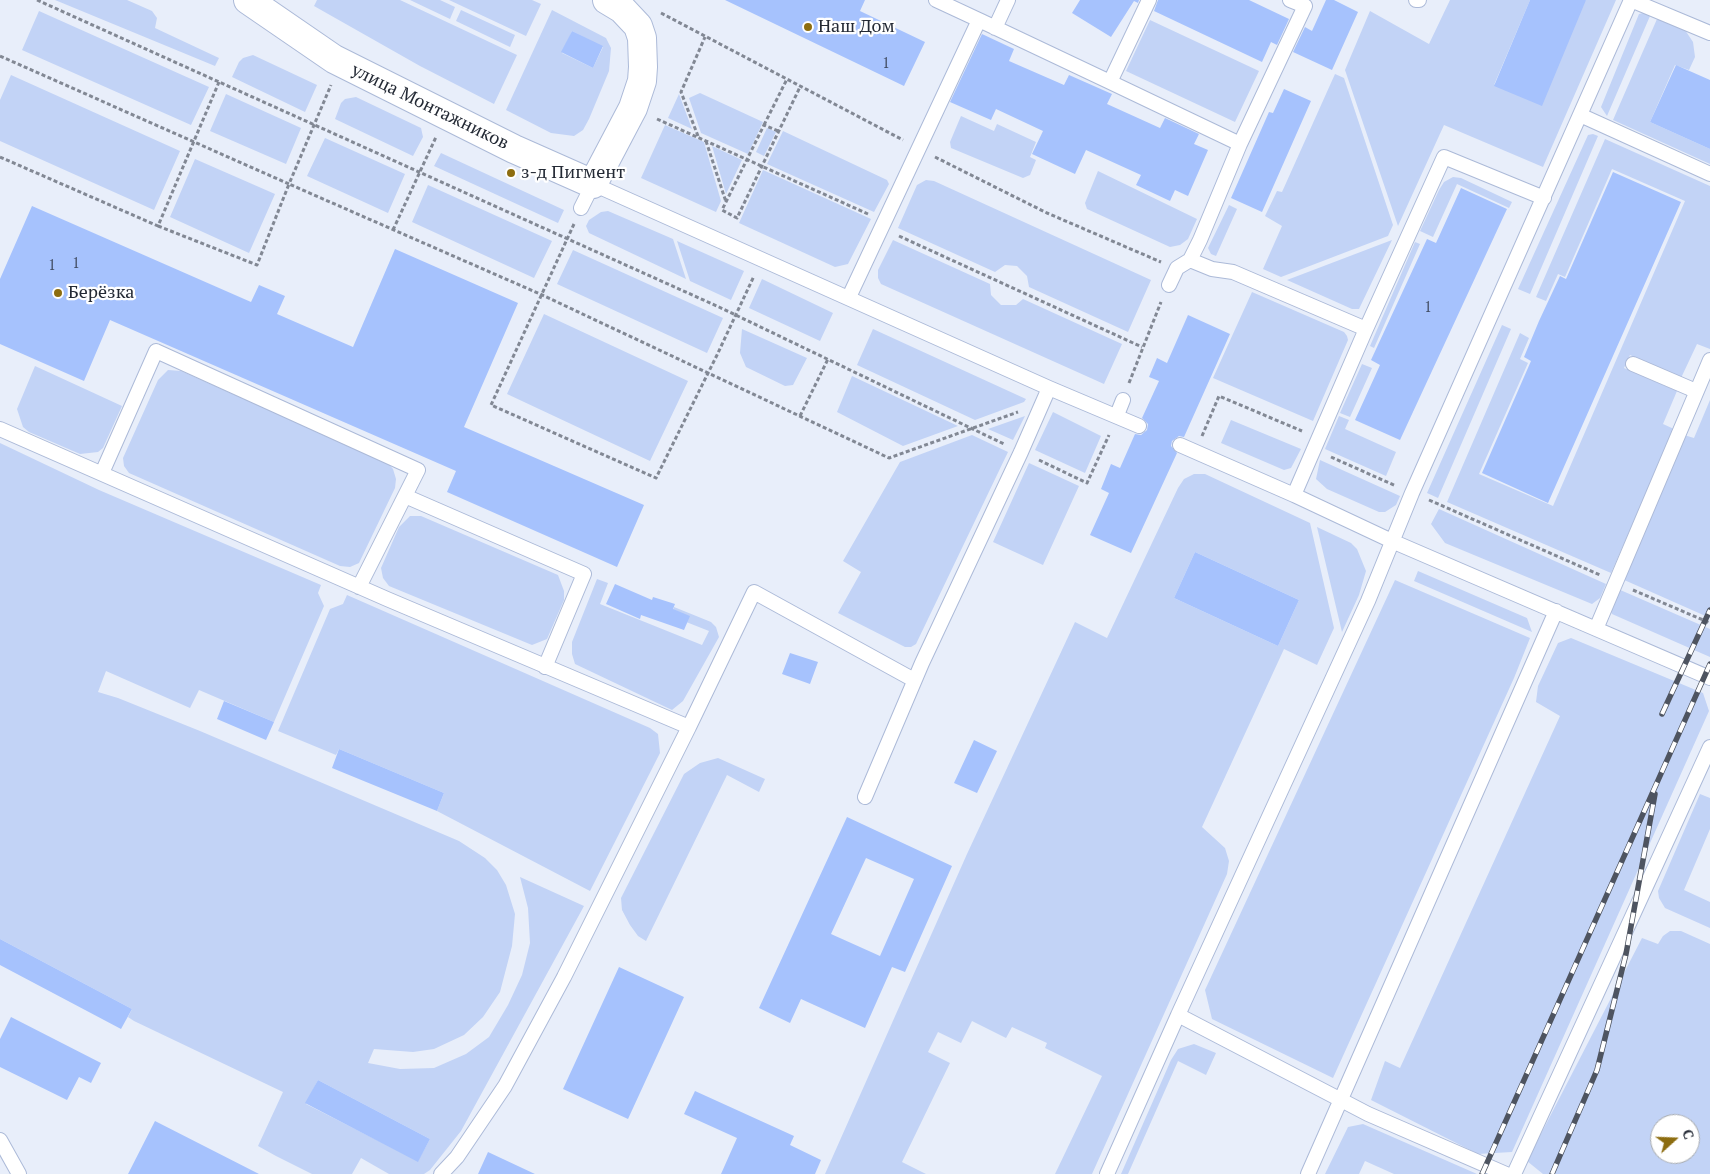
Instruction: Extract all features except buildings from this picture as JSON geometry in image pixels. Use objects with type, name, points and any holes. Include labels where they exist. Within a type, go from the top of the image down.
[{"type":"street","name":"улица Монтажников","points":[[248,0],[341,63],[446,115],[587,196]]},
{"type":"street","points":[[587,196],[633,108],[642,81],[642,38],[638,26],[630,16],[607,0]]},
{"type":"lane","points":[[936,0],[1240,144]]},
{"type":"lane","points":[[995,28],[1008,0]]},
{"type":"lane","points":[[1110,82],[1149,0]]},
{"type":"lane","points":[[1169,285],[1177,268],[1190,260],[1240,144],[1305,6],[1290,0]]},
{"type":"lane","points":[[1107,1174],[1394,542],[1412,493],[1631,0],[1710,33]]},
{"type":"lane","points":[[849,297],[979,20]]},
{"type":"lane","points":[[1580,115],[1710,174]]},
{"type":"lane","points":[[1294,495],[1366,329],[1444,157],[1544,198]]},
{"type":"lane","points":[[587,196],[762,259],[1049,388],[1139,426]]},
{"type":"lane","points":[[1190,260],[1212,269],[1233,272],[1366,329]]},
{"type":"lane","points":[[102,473],[156,351],[418,470],[359,587]]},
{"type":"lane","points":[[1596,629],[1614,582],[1710,360]]},
{"type":"lane","points":[[1633,364],[1696,391]]},
{"type":"lane","points":[[865,797],[914,680],[1049,388]]},
{"type":"lane","points":[[1117,416],[1123,400]]},
{"type":"lane","points":[[0,430],[359,587],[689,727]]},
{"type":"lane","points":[[1180,445],[1294,495],[1394,542],[1710,678]]},
{"type":"lane","points":[[405,496],[584,574],[545,667]]},
{"type":"lane","points":[[441,1174],[457,1157],[505,1086],[564,977],[754,592],[914,680]]},
{"type":"lane","points":[[1308,1174],[1556,612]]},
{"type":"lane","points":[[1514,1174],[1710,747]]},
{"type":"lane","points":[[1178,1015],[1368,1114],[1506,1174]]},
{"type":"lane","points":[[0,1140],[19,1174]]},
{"type":"path","points":[[37,0],[736,315],[1088,483],[1117,416]]},
{"type":"path","points":[[698,137],[681,92],[705,36]]},
{"type":"path","points":[[0,56],[540,294],[888,458],[1042,404]]},
{"type":"path","points":[[0,157],[158,226],[257,265],[314,124],[341,63]]},
{"type":"path","points":[[787,80],[722,210],[737,218],[800,87]]},
{"type":"path","points":[[158,226],[219,82]]},
{"type":"path","points":[[633,108],[762,166],[1142,347]]},
{"type":"path","points":[[394,230],[446,115]]},
{"type":"path","points":[[764,125],[778,131]]},
{"type":"path","points":[[706,141],[726,203]]},
{"type":"path","points":[[587,196],[540,294],[491,405],[656,478],[762,259]]},
{"type":"path","points":[[1123,400],[1142,347],[1169,285]]},
{"type":"path","points":[[800,416],[828,359]]},
{"type":"path","points":[[1195,452],[1219,396],[1412,493],[1710,623]]},
{"type":"shaded area","points":[[55,0],[127,0],[152,11],[157,18],[155,28],[219,58],[215,66]]},
{"type":"shaded area","points":[[317,0],[400,0],[517,55],[494,104],[420,66],[314,6]]},
{"type":"shaded area","points":[[410,0],[440,0],[455,7],[450,19]]},
{"type":"shaded area","points":[[449,0],[532,0],[541,4],[526,36]]},
{"type":"shaded area","points":[[1450,0],[1530,0],[1494,85],[1586,0],[1616,0],[1543,167],[1444,125],[1398,226],[1345,70],[1370,11],[1429,44]]},
{"type":"shaded area","points":[[461,10],[515,35],[510,47],[456,21]]},
{"type":"shaded area","points":[[552,10],[606,38],[611,48],[609,71],[583,130],[574,136],[551,133],[506,110]],"holes":[[[572,31],[603,47],[593,68],[562,53]]]},
{"type":"shaded area","points":[[39,11],[209,87],[191,125],[22,50]]},
{"type":"shaded area","points":[[1643,13],[1650,16],[1607,116],[1601,107],[1639,14]]},
{"type":"shaded area","points":[[1657,19],[1685,30],[1693,42],[1695,57],[1689,70],[1675,65],[1650,122],[1710,149],[1710,164],[1613,120]]},
{"type":"shaded area","points":[[1150,20],[1259,71],[1235,122],[1126,71]]},
{"type":"shaded area","points":[[253,55],[317,85],[305,112],[232,77],[239,62],[243,58]]},
{"type":"shaded area","points":[[1335,74],[1344,78],[1393,225],[1388,236],[1281,277],[1263,269],[1282,226],[1265,216],[1277,191],[1282,192]]},
{"type":"shaded area","points":[[11,75],[180,151],[154,210],[0,141],[0,100]]},
{"type":"shaded area","points":[[700,93],[763,122],[748,154],[701,133],[689,98]]},
{"type":"shaded area","points":[[226,94],[301,128],[286,164],[210,131]]},
{"type":"shaded area","points":[[679,94],[692,129],[668,118]]},
{"type":"shaded area","points":[[356,97],[421,128],[423,137],[413,156],[335,119],[341,103],[345,99]]},
{"type":"shaded area","points":[[961,116],[994,131],[997,124],[1036,142],[1030,157],[1036,160],[1030,175],[1023,178],[951,148],[950,142]]},
{"type":"shaded area","points":[[665,125],[704,142],[721,201],[716,212],[641,178]]},
{"type":"shaded area","points":[[767,128],[776,132],[764,156],[756,152]]},
{"type":"shaded area","points":[[783,131],[887,180],[889,184],[874,212],[767,164]]},
{"type":"shaded area","points":[[1588,135],[1598,136],[1530,294],[1518,289]]},
{"type":"shaded area","points":[[325,138],[405,174],[388,213],[307,176]]},
{"type":"shaded area","points":[[1605,139],[1710,186],[1710,349],[1697,344],[1681,378],[1630,355],[1624,368],[1677,391],[1663,424],[1674,429],[1611,573],[1447,502],[1520,333],[1529,338],[1520,359],[1528,363],[1479,474],[1553,506],[1685,201],[1612,169],[1565,277],[1558,274],[1546,301],[1536,297]]},
{"type":"shaded area","points":[[712,146],[742,160],[726,194]]},
{"type":"shaded area","points":[[441,153],[564,210],[558,223],[434,166]]},
{"type":"shaded area","points":[[195,159],[275,194],[249,253],[170,217]]},
{"type":"shaded area","points":[[763,170],[871,219],[848,264],[835,267],[739,223]]},
{"type":"shaded area","points":[[1098,171],[1197,219],[1188,239],[1180,245],[1170,247],[1087,209],[1085,203]]},
{"type":"shaded area","points":[[1453,177],[1461,178],[1512,202],[1509,208],[1457,184],[1433,237],[1420,231],[1439,190],[1444,182]]},
{"type":"shaded area","points":[[926,180],[934,181],[1151,280],[1128,332],[1029,287],[1027,276],[1017,266],[1005,265],[995,272],[898,228],[917,185]]},
{"type":"shaded area","points":[[428,185],[552,241],[534,278],[412,222]]},
{"type":"shaded area","points":[[1229,205],[1237,209],[1216,256],[1211,254],[1208,248]]},
{"type":"shaded area","points":[[608,211],[673,239],[686,279],[589,233],[586,226],[589,220],[601,212]]},
{"type":"shaded area","points":[[893,240],[990,284],[991,295],[1001,305],[1016,305],[1023,299],[1122,344],[1104,384],[881,284],[878,278],[878,270]]},
{"type":"shaded area","points":[[1392,240],[1359,309],[1352,309],[1287,280]]},
{"type":"shaded area","points":[[677,241],[744,271],[731,300],[690,281]]},
{"type":"shaded area","points":[[1415,242],[1420,244],[1374,348],[1370,346]]},
{"type":"shaded area","points":[[573,250],[723,318],[707,353],[557,284]]},
{"type":"shaded area","points":[[762,279],[833,313],[820,341],[749,308]]},
{"type":"shaded area","points":[[1252,292],[1344,332],[1347,336],[1348,340],[1313,421],[1213,378]]},
{"type":"shaded area","points":[[544,314],[688,381],[650,461],[507,394]]},
{"type":"shaded area","points":[[1502,325],[1511,329],[1438,498],[1427,493]]},
{"type":"shaded area","points":[[742,329],[807,358],[793,385],[785,386],[746,367],[740,353]]},
{"type":"shaded area","points":[[873,329],[1026,399],[1024,402],[975,420],[857,365]]},
{"type":"shaded area","points":[[1362,364],[1372,368],[1350,417],[1340,413]]},
{"type":"shaded area","points":[[35,366],[122,406],[103,448],[98,452],[80,454],[29,432],[23,427],[17,409]]},
{"type":"shaded area","points":[[168,370],[181,371],[388,463],[393,469],[396,479],[395,488],[359,563],[350,567],[340,566],[129,473],[124,466],[123,458],[158,380]]},
{"type":"shaded area","points":[[852,376],[958,426],[903,446],[837,412]]},
{"type":"shaded area","points":[[1710,400],[1710,618],[1622,579],[1684,435],[1694,438]]},
{"type":"shaded area","points":[[1053,412],[1101,436],[1085,473],[1035,450]]},
{"type":"shaded area","points":[[1025,416],[1013,440],[988,429]]},
{"type":"shaded area","points":[[1339,416],[1349,420],[1345,429],[1396,452],[1386,476],[1325,449]]},
{"type":"shaded area","points":[[1231,420],[1301,449],[1291,468],[1284,470],[1221,443]]},
{"type":"shaded area","points":[[972,435],[1008,452],[916,644],[911,647],[905,647],[838,613],[861,572],[843,561],[900,462]]},
{"type":"shaded area","points":[[0,443],[99,490],[321,585],[318,593],[324,606],[274,722],[199,690],[190,708],[106,671],[98,692],[118,698],[200,731],[459,841],[485,858],[497,870],[506,885],[515,914],[512,946],[500,992],[483,1017],[464,1035],[434,1049],[413,1052],[374,1049],[368,1063],[400,1069],[434,1068],[466,1054],[489,1037],[508,1005],[522,975],[530,943],[528,908],[520,877],[584,906],[461,1131],[430,1170],[424,1174],[389,1174],[361,1158],[352,1174],[312,1174],[276,1156],[258,1146],[283,1092],[134,1021],[128,1017],[132,1009],[0,939]],"holes":[[[318,1080],[430,1139],[418,1161],[306,1104]]]},
{"type":"shaded area","points":[[1320,460],[1400,496],[1396,505],[1385,512],[1379,512],[1327,489],[1316,479]]},
{"type":"shaded area","points":[[1029,463],[1079,486],[1043,565],[993,542]]},
{"type":"shaded area","points":[[1194,474],[1205,474],[1310,523],[1334,628],[1317,665],[1284,649],[1202,827],[1225,848],[1229,861],[1227,874],[1092,1174],[1055,1174],[1102,1076],[1045,1048],[1047,1043],[1012,1027],[1006,1038],[972,1021],[961,1043],[938,1032],[928,1052],[950,1063],[902,1162],[926,1174],[825,1174],[967,854],[1075,622],[1107,638],[1184,479]],"holes":[[[1195,552],[1299,600],[1278,646],[1174,598]]]},
{"type":"shaded area","points":[[1439,509],[1606,584],[1600,598],[1592,604],[1445,543],[1431,524]]},
{"type":"shaded area","points":[[410,516],[421,516],[558,575],[564,591],[564,600],[547,639],[532,645],[389,586],[383,578],[381,568],[399,527]]},
{"type":"shaded area","points":[[1317,527],[1351,543],[1357,549],[1366,571],[1359,595],[1342,632]]},
{"type":"shaded area","points":[[1418,571],[1527,618],[1532,632],[1414,581]]},
{"type":"shaded area","points":[[597,579],[608,583],[600,604],[702,645],[709,631],[671,616],[674,607],[711,622],[716,627],[719,637],[683,701],[672,710],[575,664],[572,654],[572,642]]},
{"type":"shaded area","points":[[1395,580],[1530,638],[1514,678],[1333,1078],[1212,1019],[1205,990]]},
{"type":"shaded area","points":[[1618,589],[1710,629],[1710,657],[1612,614],[1610,610]]},
{"type":"shaded area","points":[[347,595],[650,728],[658,734],[660,753],[590,891],[437,811],[444,793],[339,749],[336,755],[278,731],[330,609],[343,604]]},
{"type":"shaded area","points":[[1571,638],[1703,693],[1709,711],[1512,1152],[1478,1154],[1371,1100],[1385,1061],[1400,1068],[1560,716],[1536,702],[1538,686],[1558,643]]},
{"type":"shaded area","points":[[718,758],[765,779],[759,792],[727,775],[646,941],[638,936],[630,925],[622,910],[621,898],[684,774],[700,763]]},
{"type":"shaded area","points":[[1700,794],[1710,798],[1710,829],[1684,890],[1710,902],[1710,928],[1665,908],[1659,898],[1658,891]]},
{"type":"shaded area","points":[[1670,931],[1681,931],[1710,944],[1710,1174],[1543,1174],[1527,1161],[1642,938],[1658,944],[1663,936]]},
{"type":"shaded area","points":[[1194,1044],[1216,1053],[1206,1075],[1178,1061],[1128,1174],[1121,1174],[1171,1060],[1178,1049]]},
{"type":"shaded area","points":[[1363,1124],[1477,1174],[1394,1174],[1365,1161],[1359,1174],[1325,1174],[1348,1127]]},
{"type":"railway","points":[[1662,714],[1710,610]]},
{"type":"railway","points":[[1482,1174],[1710,664]]},
{"type":"railway","points":[[1552,1174],[1597,1070],[1626,954],[1655,794]]},
{"type":"place","name":"Наш Дом","points":[[808,27]]},
{"type":"place","name":"з-д Пигмент","points":[[511,173]]},
{"type":"place","name":"Берёзка","points":[[58,293]]}]
